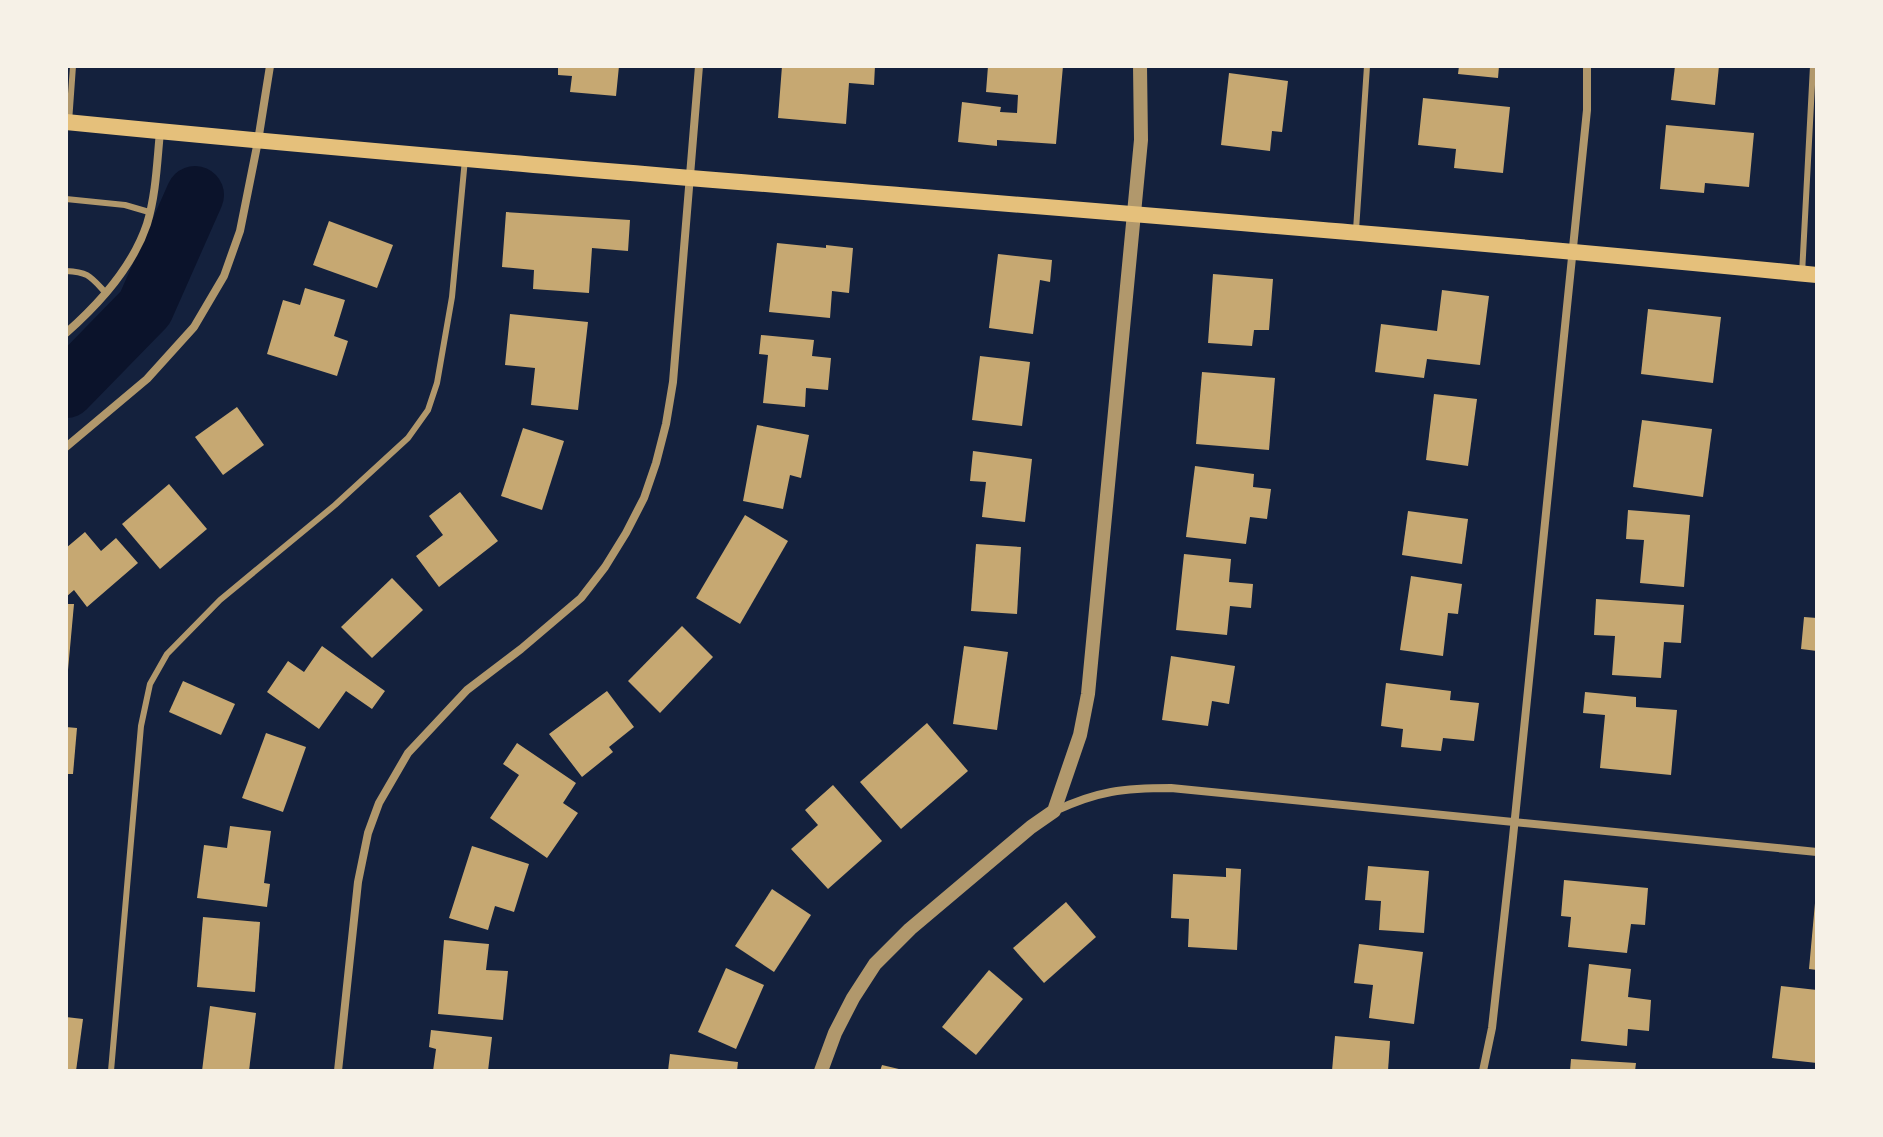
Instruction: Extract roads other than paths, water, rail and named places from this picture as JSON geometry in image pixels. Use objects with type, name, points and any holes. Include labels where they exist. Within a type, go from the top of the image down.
[{"type":"main road","points":[[68,123],[690,179],[1572,251],[1809,274]]},
{"type":"street","points":[[66,447],[147,379],[194,327],[224,276],[240,231],[270,66]]},
{"type":"street","points":[[338,1071],[358,882],[368,833],[379,803],[408,753],[467,690],[581,598],[612,556],[644,498],[666,424],[673,382],[699,66]]},
{"type":"street","points":[[1054,811],[1080,735],[1088,694],[1141,140],[1140,66]]},
{"type":"street","points":[[1483,1071],[1492,1028],[1514,823],[1587,110],[1587,66]]},
{"type":"street","points":[[66,333],[118,277],[133,254],[149,212],[160,132]]},
{"type":"street","points":[[821,1071],[835,1033],[853,998],[875,964],[910,929],[1054,811],[1110,791],[1171,788],[1817,852]]},
{"type":"lane","points":[[68,123],[73,66]]},
{"type":"lane","points":[[1356,233],[1367,66]]},
{"type":"lane","points":[[1809,274],[1813,66]]},
{"type":"lane","points":[[111,1071],[141,726],[150,684],[167,654],[220,600],[346,495],[408,438],[428,410],[437,383],[452,297],[465,159]]},
{"type":"lane","points":[[66,199],[125,205],[149,212]]},
{"type":"lane","points":[[66,271],[83,272],[105,292]]},
{"type":"waterway","points":[[66,389],[145,308],[195,195]]}]
